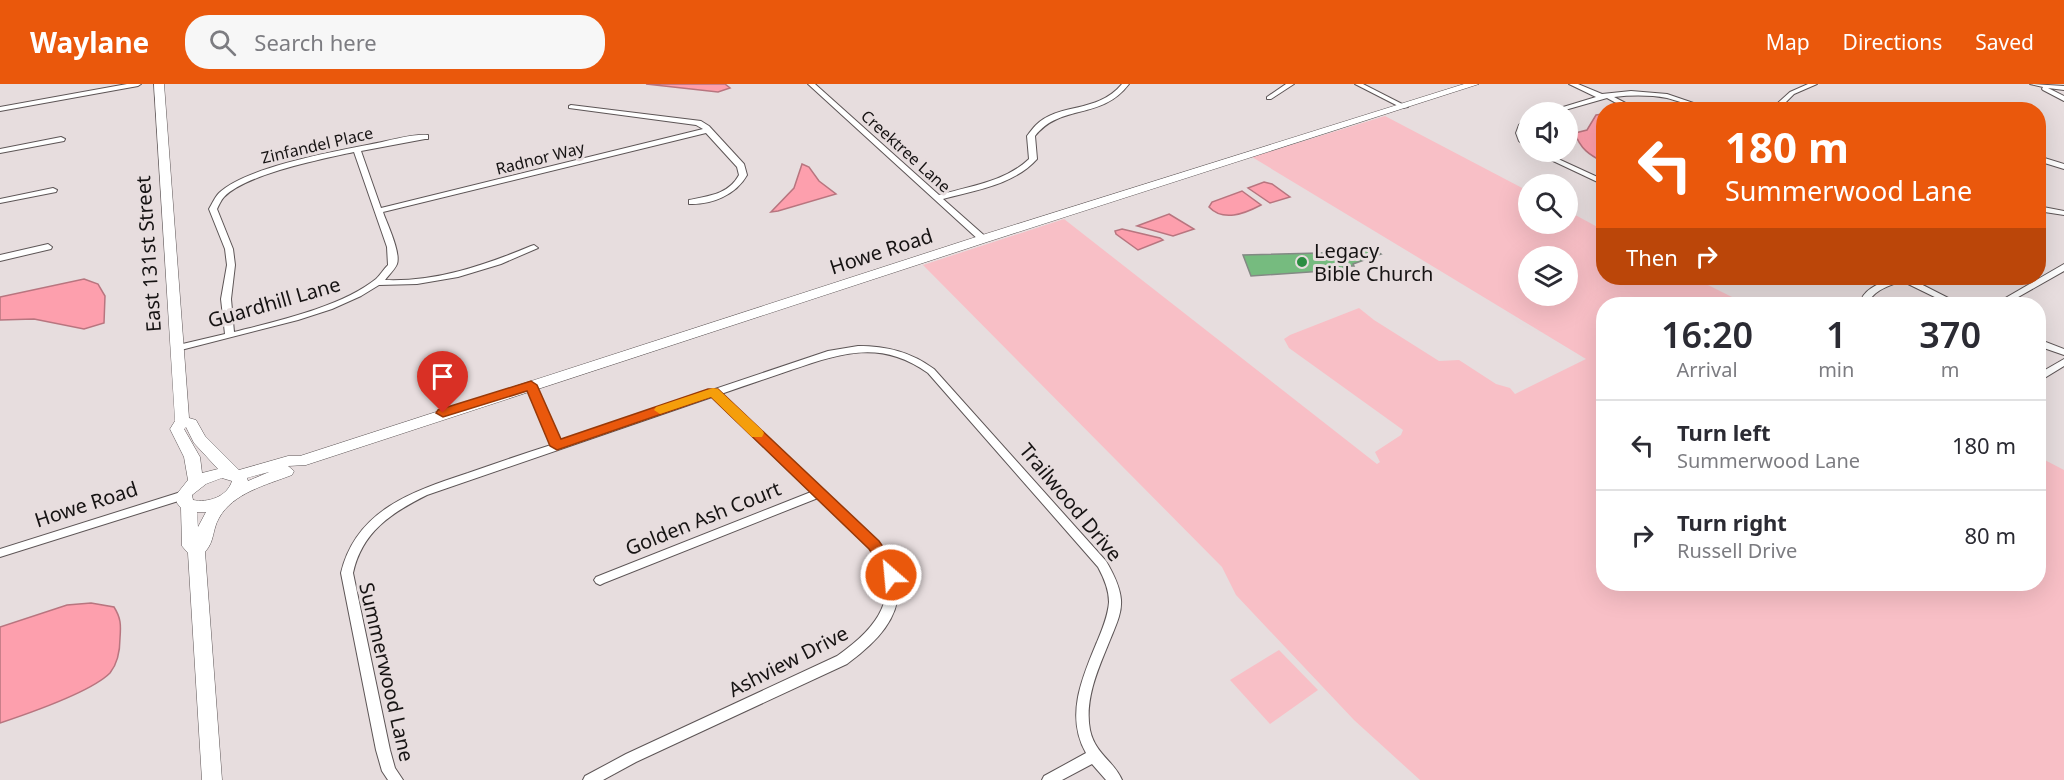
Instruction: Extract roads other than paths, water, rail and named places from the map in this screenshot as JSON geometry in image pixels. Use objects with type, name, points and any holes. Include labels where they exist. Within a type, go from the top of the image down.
[{"type":"street","points":[[0,109],[112,86],[138,84]]},
{"type":"street","name":"East 131st Street","points":[[159,84],[182,421],[177,429],[192,457],[196,482]]},
{"type":"street","name":"Creektree Lane","points":[[811,84],[983,238]]},
{"type":"street","points":[[938,198],[1008,177],[1026,168],[1033,159],[1031,136],[1040,125],[1059,116],[1101,105],[1115,98],[1126,84]]},
{"type":"street","points":[[1269,98],[1291,84]]},
{"type":"street","points":[[1358,84],[1404,107]]},
{"type":"street","name":"Howe Road","points":[[234,480],[292,468],[301,460],[983,238],[1474,84]]},
{"type":"street","points":[[1572,84],[1605,95]]},
{"type":"street","points":[[1588,84],[1619,102]]},
{"type":"street","points":[[1794,84],[1803,87]]},
{"type":"street","points":[[1782,102],[1792,93],[1814,84]]},
{"type":"street","points":[[2035,84],[2064,88]]},
{"type":"street","points":[[2035,84],[2064,99]]},
{"type":"street","points":[[1578,104],[1624,90],[1653,91],[1692,102]]},
{"type":"street","points":[[571,106],[680,119],[698,123],[708,130],[741,166],[743,176],[738,185],[726,194],[692,202]]},
{"type":"street","name":"Radnor Way","points":[[378,212],[708,130]]},
{"type":"street","name":"Zinfandel Place","points":[[230,334],[226,299],[231,264],[229,249],[213,209],[217,199],[230,188],[260,174],[357,150],[426,137]]},
{"type":"street","points":[[0,151],[61,139]]},
{"type":"street","name":"Guardhill Lane","points":[[177,348],[339,303],[361,294],[389,271],[393,257],[357,150]]},
{"type":"street","points":[[2046,161],[2064,167]]},
{"type":"street","points":[[1559,162],[1596,179]]},
{"type":"street","points":[[0,201],[53,190]]},
{"type":"street","points":[[2046,210],[2064,213]]},
{"type":"street","points":[[0,258],[48,247]]},
{"type":"street","points":[[378,282],[406,283],[428,280],[503,260],[534,248]]},
{"type":"street","points":[[2046,277],[2064,267]]},
{"type":"street","points":[[1866,297],[1888,285]]},
{"type":"street","points":[[1916,285],[1941,297]]},
{"type":"street","points":[[2012,297],[2033,285]]},
{"type":"street","points":[[2046,345],[2064,352]]},
{"type":"street","name":"Summerwood Lane","points":[[396,780],[389,771],[346,573],[348,560],[358,542],[370,528],[402,502],[423,492],[713,392],[831,353],[867,348],[898,352]]},
{"type":"street","name":"Trailwood Drive","points":[[898,352],[922,364],[946,386],[1102,564],[1109,577],[1115,602],[1113,616],[1084,689],[1080,709],[1086,743],[1093,756],[1114,780]]},
{"type":"street","points":[[2046,374],[2064,362]]},
{"type":"street","points":[[531,385],[557,446]]},
{"type":"street","name":"Ashview Drive","points":[[590,780],[631,758],[842,660],[870,639],[886,616],[891,604],[894,588],[887,564],[874,545],[713,392]]},
{"type":"street","points":[[182,421],[191,423],[199,439],[234,480]]},
{"type":"street","points":[[196,550],[190,546],[187,501],[196,482],[214,474],[234,480]]},
{"type":"street","points":[[212,780],[196,550],[205,541],[206,526],[234,480]]},
{"type":"street","name":"Golden Ash Court","points":[[600,580],[819,493]]},
{"type":"street","points":[[187,501],[202,507],[219,503]]},
{"type":"street","name":"Howe Road","points":[[0,553],[187,501]]},
{"type":"street","points":[[1049,780],[1093,756]]},
{"type":"place","name":"Legacy Bible Church","points":[[1302,262]]}]
